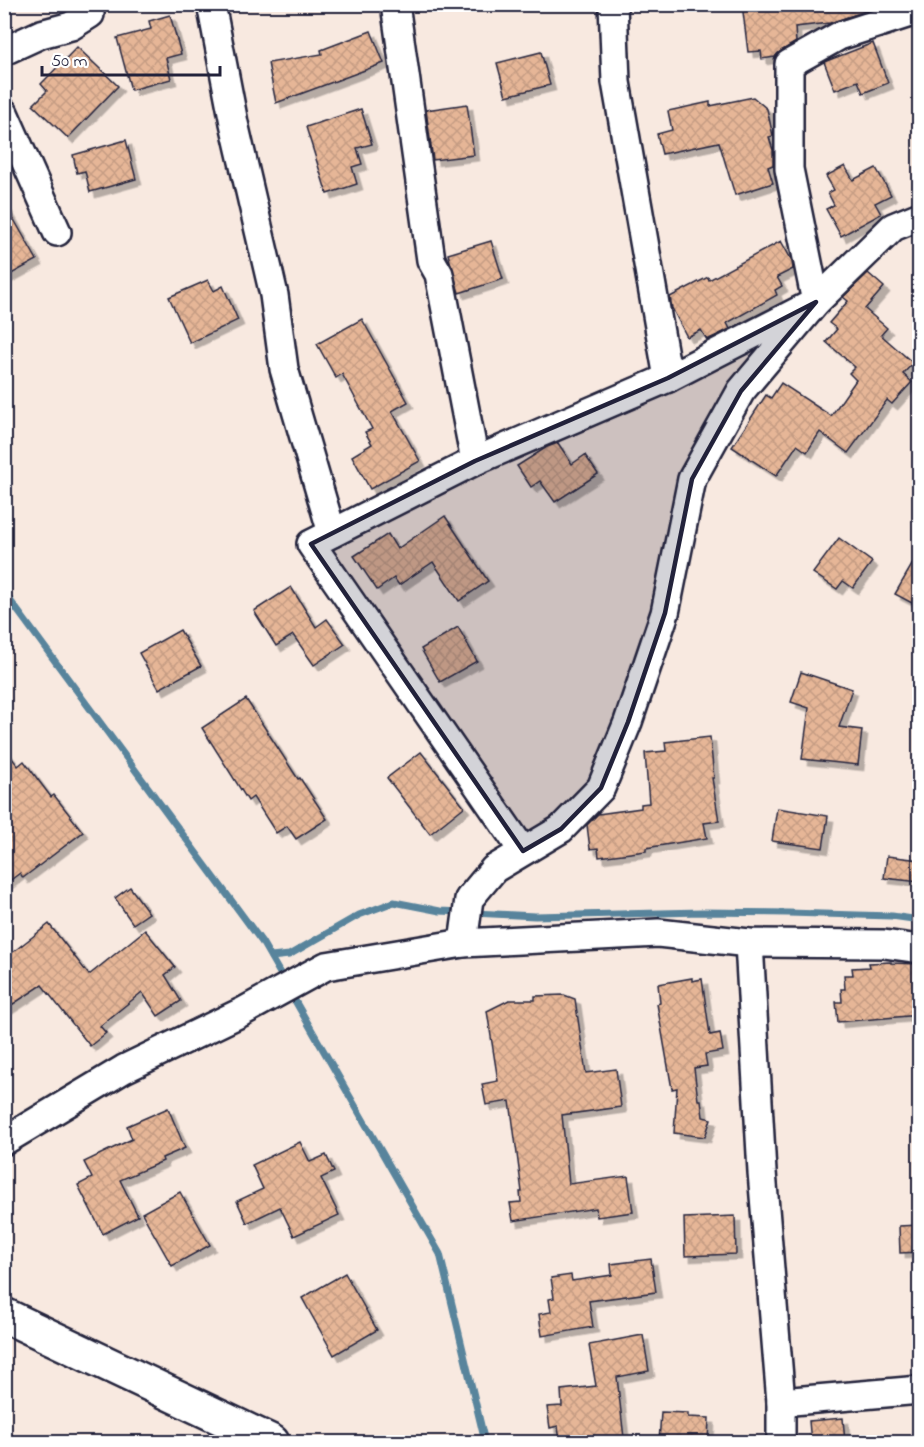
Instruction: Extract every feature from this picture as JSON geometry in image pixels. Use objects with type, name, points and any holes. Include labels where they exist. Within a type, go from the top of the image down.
[{"type":"main road","points":[[4,1315],[272,1443]]},
{"type":"street","points":[[4,51],[41,34],[71,26],[90,14],[90,4]]},
{"type":"street","points":[[211,4],[234,123],[274,296],[284,369],[332,533]]},
{"type":"street","points":[[395,4],[431,260],[439,274],[475,461]]},
{"type":"street","points":[[613,4],[616,82],[668,378]]},
{"type":"street","points":[[816,302],[789,169],[789,64],[839,36],[910,13],[915,4]]},
{"type":"street","points":[[4,113],[57,232]]},
{"type":"street","points":[[464,935],[469,898],[494,869],[561,829],[601,788],[628,722],[665,613],[692,479],[741,391],[816,302],[893,227],[920,216]]},
{"type":"street","points":[[524,851],[311,544],[475,461],[668,378],[816,302]]},
{"type":"street","points":[[4,1141],[124,1069],[242,1012],[327,966],[464,935],[658,933],[749,943],[884,944],[920,949]]},
{"type":"street","points":[[749,943],[762,1172],[781,1402],[781,1443]]},
{"type":"street","points":[[781,1402],[920,1390]]},
{"type":"highlighted area","points":[[816,302],[741,391],[692,479],[665,613],[628,722],[601,788],[561,829],[523,851],[311,544],[475,461],[668,378]]},
{"type":"building","points":[[742,4],[881,4],[881,6],[830,23],[795,27],[796,42],[775,57],[762,59],[761,51],[748,52]]},
{"type":"building","points":[[170,15],[181,54],[166,58],[171,79],[131,90],[117,38],[151,29],[149,21]]},
{"type":"building","points":[[371,31],[384,63],[276,103],[268,63],[322,54],[321,50]]},
{"type":"building","points":[[873,43],[888,83],[863,93],[858,81],[835,90],[824,62]]},
{"type":"building","points":[[77,47],[118,86],[68,138],[33,105],[47,91],[41,84]]},
{"type":"building","points":[[541,52],[550,85],[506,96],[497,63]]},
{"type":"building","points":[[753,97],[767,109],[773,136],[769,137],[773,150],[773,165],[768,167],[773,183],[735,195],[719,142],[662,154],[657,134],[672,130],[668,111],[710,102],[710,106]]},
{"type":"building","points":[[467,104],[474,155],[433,160],[426,110]]},
{"type":"building","points":[[361,109],[372,144],[357,148],[362,164],[352,167],[357,184],[327,194],[306,127]]},
{"type":"building","points":[[126,140],[136,179],[90,192],[85,171],[77,173],[73,155]]},
{"type":"building","points":[[845,166],[853,180],[876,168],[891,195],[875,203],[881,214],[841,236],[826,209],[834,205],[828,193],[834,190],[826,176]]},
{"type":"building","points":[[4,202],[37,260],[4,278]]},
{"type":"building","points":[[491,241],[503,279],[459,293],[448,254]]},
{"type":"building","points":[[781,241],[792,261],[793,269],[777,277],[782,286],[775,290],[777,295],[727,323],[730,329],[707,340],[701,330],[687,337],[672,308],[670,297],[708,277],[709,280]]},
{"type":"building","points":[[868,273],[884,287],[865,309],[887,328],[881,335],[913,363],[903,374],[912,382],[892,404],[887,400],[848,453],[820,432],[807,452],[797,445],[776,476],[732,447],[766,395],[771,398],[781,383],[831,416],[856,380],[849,373],[855,367],[826,342],[837,329],[829,323],[848,301],[843,297]]},
{"type":"building","points":[[208,280],[214,291],[223,286],[238,320],[190,343],[169,297]]},
{"type":"building","points":[[362,319],[408,402],[392,411],[420,461],[370,489],[352,456],[372,444],[365,432],[372,429],[342,374],[336,378],[317,344]]},
{"type":"building","points":[[558,443],[572,464],[585,455],[598,474],[555,502],[540,481],[531,487],[517,466],[547,447]]},
{"type":"building","points":[[445,516],[488,581],[459,601],[433,562],[399,585],[394,578],[377,590],[354,556],[388,534],[397,549]]},
{"type":"building","points":[[839,538],[872,562],[853,588],[843,581],[837,589],[813,573]]},
{"type":"building","points":[[920,551],[920,591],[912,603],[895,594]]},
{"type":"building","points":[[291,587],[316,627],[327,619],[345,644],[314,665],[293,635],[276,646],[254,611]]},
{"type":"building","points":[[458,627],[477,661],[440,682],[421,649]]},
{"type":"building","points":[[180,630],[201,666],[159,689],[139,653]]},
{"type":"building","points":[[801,672],[852,689],[839,727],[862,730],[858,765],[802,759],[809,708],[791,702]]},
{"type":"building","points":[[246,699],[327,819],[296,839],[287,826],[276,833],[253,797],[248,801],[202,728]]},
{"type":"building","points":[[710,737],[714,778],[712,778],[719,821],[704,823],[707,838],[646,848],[646,851],[599,857],[598,848],[590,849],[587,825],[598,814],[641,808],[641,804],[649,803],[645,753],[666,751],[665,742]]},
{"type":"building","points":[[4,748],[18,766],[24,761],[51,797],[54,795],[83,832],[23,878],[20,873],[4,885]]},
{"type":"building","points":[[421,752],[464,807],[430,834],[387,778]]},
{"type":"building","points":[[777,808],[828,816],[823,848],[772,841]]},
{"type":"building","points":[[887,856],[920,860],[920,882],[884,878]]},
{"type":"building","points":[[130,887],[149,913],[133,924],[115,898]]},
{"type":"building","points":[[49,924],[89,975],[145,930],[175,967],[165,975],[181,1001],[158,1016],[142,992],[100,1026],[106,1033],[90,1046],[42,985],[4,1010],[4,959]]},
{"type":"building","points":[[869,963],[920,964],[920,1015],[838,1022],[836,1002],[842,1002],[841,989],[845,989],[844,975],[853,975],[852,968],[870,967]]},
{"type":"building","points":[[692,978],[692,981],[702,979],[710,1035],[720,1033],[723,1051],[705,1054],[707,1066],[694,1068],[698,1100],[701,1100],[703,1117],[711,1119],[705,1137],[674,1133],[677,1088],[672,1089],[657,1004],[660,1003],[658,984]]},
{"type":"building","points":[[564,995],[575,999],[586,1073],[616,1069],[621,1107],[562,1115],[569,1184],[628,1176],[633,1212],[597,1217],[596,1208],[513,1221],[510,1203],[521,1202],[520,1192],[522,1192],[510,1101],[486,1105],[482,1084],[498,1081],[487,1011],[509,1000],[535,1000],[535,996]]},
{"type":"building","points":[[168,1108],[185,1148],[162,1158],[163,1161],[120,1180],[138,1216],[103,1234],[78,1185],[92,1178],[84,1162],[132,1139],[127,1126]]},
{"type":"building","points":[[300,1142],[310,1162],[326,1155],[334,1172],[321,1178],[339,1215],[294,1236],[280,1207],[247,1223],[237,1201],[263,1189],[252,1165]]},
{"type":"building","points":[[180,1192],[210,1245],[172,1266],[142,1213]]},
{"type":"building","points":[[735,1216],[736,1254],[685,1256],[684,1218]]},
{"type":"building","points":[[920,1225],[920,1252],[900,1253],[899,1226]]},
{"type":"building","points":[[651,1259],[656,1292],[589,1301],[593,1327],[542,1336],[539,1314],[551,1312],[549,1299],[554,1298],[551,1278],[571,1275],[572,1281],[612,1275],[611,1264]]},
{"type":"building","points":[[345,1273],[377,1330],[334,1355],[302,1298]]},
{"type":"building","points":[[643,1335],[649,1371],[617,1377],[624,1438],[584,1443],[560,1443],[558,1426],[550,1428],[547,1407],[562,1406],[561,1390],[596,1386],[589,1345]]},
{"type":"building","points":[[661,1412],[688,1413],[688,1417],[709,1418],[708,1443],[659,1443]]},
{"type":"building","points":[[843,1418],[845,1443],[811,1443],[809,1421]]},
{"type":"waterway","points":[[4,592],[262,942],[285,982]]},
{"type":"waterway","points":[[271,957],[289,955],[359,915],[394,902],[440,911],[461,912]]},
{"type":"waterway","points":[[473,913],[535,916],[702,912],[788,913],[892,916],[920,920]]},
{"type":"waterway","points":[[290,992],[440,1254],[485,1442]]}]
